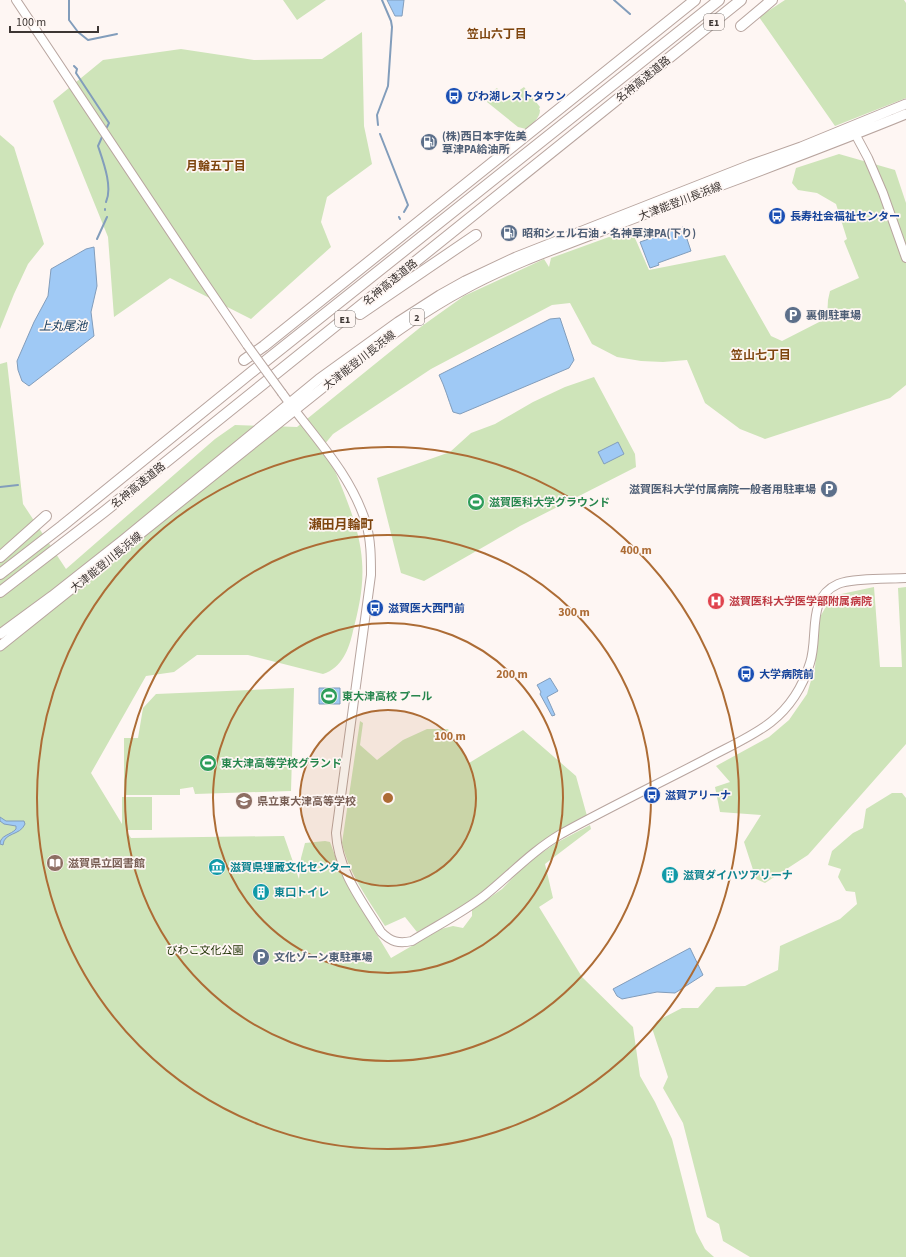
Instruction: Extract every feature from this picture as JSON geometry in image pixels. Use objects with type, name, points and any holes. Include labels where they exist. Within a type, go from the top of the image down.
[{"type":"highway","points":[[244,360],[270,341],[695,0]]},
{"type":"highway","points":[[678,33],[713,0]]},
{"type":"highway","name":"名神高速道路","points":[[0,574],[719,0]]},
{"type":"highway","name":"名神高速道路","points":[[0,592],[105,511],[303,353],[741,0]]},
{"type":"highway","points":[[688,43],[749,0]]},
{"type":"highway","points":[[741,26],[772,0]]},
{"type":"highway","points":[[303,353],[476,235]]},
{"type":"highway","points":[[0,557],[46,516]]},
{"type":"main road","name":"大津能登川長浜線","points":[[0,646],[292,407],[319,379],[398,322],[440,295],[465,281],[516,257],[644,206],[801,147],[906,104]]},
{"type":"main road","name":"大津能登川長浜線","points":[[0,634],[52,596],[292,407],[393,333],[466,288],[504,270],[606,229],[855,135],[906,114]]},
{"type":"street","points":[[16,0],[247,345],[292,407],[327,450],[351,487],[366,524],[371,575],[336,833],[337,846],[345,873],[381,932],[388,939],[403,943],[412,941],[464,910],[484,896],[524,860],[560,835],[730,746],[772,722],[788,706],[798,692],[804,679],[814,646],[817,607],[821,597],[829,589],[840,583],[906,578]]},
{"type":"street","points":[[851,126],[868,158],[883,193],[906,258]]},
{"type":"green space","points":[[283,0],[326,0],[297,20]]},
{"type":"green space","points":[[785,0],[904,0],[906,3],[906,98],[835,126],[759,17]]},
{"type":"green space","points":[[362,32],[364,126],[372,164],[327,197],[321,222],[331,247],[251,319],[170,278],[114,317],[108,237],[53,101],[103,60],[181,49],[254,60],[322,59]]},
{"type":"green space","points":[[524,87],[540,107],[540,113],[537,118],[526,129],[518,127],[487,102],[491,96],[491,92],[497,88],[506,100]]},
{"type":"green space","points":[[0,135],[14,147],[44,244],[28,264],[0,329]]},
{"type":"green space","name":"びわこ文化公園","points":[[839,154],[895,170],[906,203],[906,385],[890,398],[765,439],[740,429],[705,403],[687,360],[663,362],[641,361],[617,357],[592,344],[570,303],[552,305],[431,369],[333,434],[324,445],[353,517],[362,561],[362,579],[357,614],[347,651],[340,663],[330,671],[323,674],[248,655],[197,655],[174,672],[146,676],[91,773],[122,824],[122,797],[152,797],[152,830],[126,830],[131,838],[284,836],[299,879],[301,858],[305,843],[330,842],[342,873],[391,958],[441,929],[453,926],[463,928],[472,916],[472,910],[502,889],[527,863],[556,843],[590,825],[591,829],[545,864],[553,898],[539,907],[582,977],[633,1027],[640,1076],[655,1102],[672,1139],[696,1232],[705,1249],[714,1257],[0,1257],[0,364],[7,362],[23,504],[66,569],[215,439],[235,425],[297,427],[422,326],[464,296],[544,259],[549,267],[551,258],[631,229],[649,270],[725,255],[771,336],[782,341],[827,318],[830,291],[859,278],[844,241],[847,239],[836,204],[817,193],[798,190],[792,183],[796,168]]},
{"type":"green space","name":"滋賀医科大学グラウンド","points":[[594,377],[635,454],[636,467],[520,526],[424,581],[401,573],[377,478],[450,452],[471,433],[495,424],[533,402],[565,387]]},
{"type":"green space","points":[[874,587],[880,667],[902,667],[898,588],[906,587],[906,744],[808,855],[765,883],[756,879],[744,842],[761,815],[720,812],[715,787],[730,782],[716,766],[769,737],[789,720],[807,694],[815,667],[820,617],[832,596]]},
{"type":"green space","name":"東大津高等学校グランド","points":[[294,688],[291,791],[195,794],[193,787],[180,789],[180,795],[124,795],[124,738],[138,738],[143,708],[156,694]]},
{"type":"green space","points":[[360,721],[363,723],[360,745],[377,760],[403,740],[427,729],[448,729],[469,763],[523,730],[576,776],[587,816],[558,832],[526,854],[487,889],[459,909],[417,932],[405,917],[385,926],[354,876],[342,843]]},
{"type":"green space","points":[[892,793],[902,793],[906,798],[906,1257],[750,1257],[723,1241],[719,1224],[707,1217],[683,1123],[663,1088],[668,1077],[652,1028],[657,1021],[682,1008],[698,1008],[716,987],[745,986],[778,970],[780,946],[840,919],[857,904],[855,892],[846,891],[838,877],[841,869],[828,865],[832,851],[853,833],[863,828],[866,809]]},
{"type":"water","points":[[387,0],[404,0],[402,16],[395,16]]},
{"type":"water","points":[[683,227],[691,251],[658,263],[659,265],[650,268],[640,242]]},
{"type":"water","name":"上丸尾池","points":[[94,247],[97,286],[91,312],[94,336],[29,386],[22,381],[18,370],[17,361],[34,322],[48,296],[51,269],[86,249]]},
{"type":"water","points":[[560,318],[574,360],[569,368],[460,414],[453,412],[439,375],[550,319]]},
{"type":"water","points":[[618,442],[624,454],[604,464],[598,452]]},
{"type":"water","points":[[550,678],[558,691],[547,697],[555,715],[552,716],[540,694],[541,692],[537,685]]},
{"type":"water","name":"東大津高校 プール","points":[[319,688],[340,688],[340,704],[319,704]]},
{"type":"water","points":[[0,817],[6,821],[24,821],[25,824],[20,831],[6,838],[3,845],[0,844],[0,841],[14,831],[16,826],[4,824],[0,821]]},
{"type":"water","points":[[690,948],[703,975],[675,993],[657,992],[622,999],[617,996],[613,989]]},
{"type":"waterway","points":[[69,0],[69,20],[78,32],[88,40],[117,34]]},
{"type":"waterway","points":[[378,125],[377,115],[388,86],[392,27],[382,0]]},
{"type":"waterway","points":[[614,0],[630,14]]},
{"type":"waterway","points":[[74,66],[77,69],[76,73],[109,123],[107,127]]},
{"type":"waterway","points":[[380,134],[408,205],[404,212]]},
{"type":"waterway","points":[[102,137],[98,146],[105,166],[108,182],[108,196],[106,202]]},
{"type":"waterway","points":[[97,239],[107,217]]},
{"type":"waterway","points":[[0,487],[18,485]]},
{"type":"place","name":"びわ湖レストタウン","points":[[454,96]]},
{"type":"place","name":"(株)西日本宇佐美 草津PA給油所","points":[[429,142]]},
{"type":"place","name":"長寿社会福祉センター","points":[[777,216]]},
{"type":"place","name":"昭和シェル石油・名神草津PA(下り)","points":[[509,233]]},
{"type":"place","name":"裏側駐車場","points":[[793,315]]},
{"type":"place","name":"滋賀医科大学付属病院一般者用駐車場","points":[[829,489]]},
{"type":"place","name":"滋賀医科大学グラウンド","points":[[476,502]]},
{"type":"place","name":"滋賀医科大学医学部附属病院","points":[[716,601]]},
{"type":"place","name":"滋賀医大西門前","points":[[375,608]]},
{"type":"place","name":"大学病院前","points":[[746,674]]},
{"type":"place","name":"東大津高校 プール","points":[[329,696]]},
{"type":"place","name":"東大津高等学校グランド","points":[[208,763]]},
{"type":"place","name":"滋賀アリーナ","points":[[652,795]]},
{"type":"place","name":"県立東大津高等学校","points":[[244,801]]},
{"type":"place","name":"滋賀県立図書館","points":[[55,863]]},
{"type":"place","name":"滋賀県埋蔵文化センター","points":[[217,867]]},
{"type":"place","name":"滋賀ダイハツアリーナ","points":[[670,875]]},
{"type":"place","name":"東口トイレ","points":[[261,892]]},
{"type":"place","name":"文化ゾーン東駐車場","points":[[261,957]]},
{"type":"district","name":"笠山六丁目","points":[[497,34]]},
{"type":"district","name":"月輪五丁目","points":[[216,166]]},
{"type":"district","name":"笠山七丁目","points":[[761,355]]},
{"type":"district","name":"瀬田月輪町","points":[[341,524]]}]
